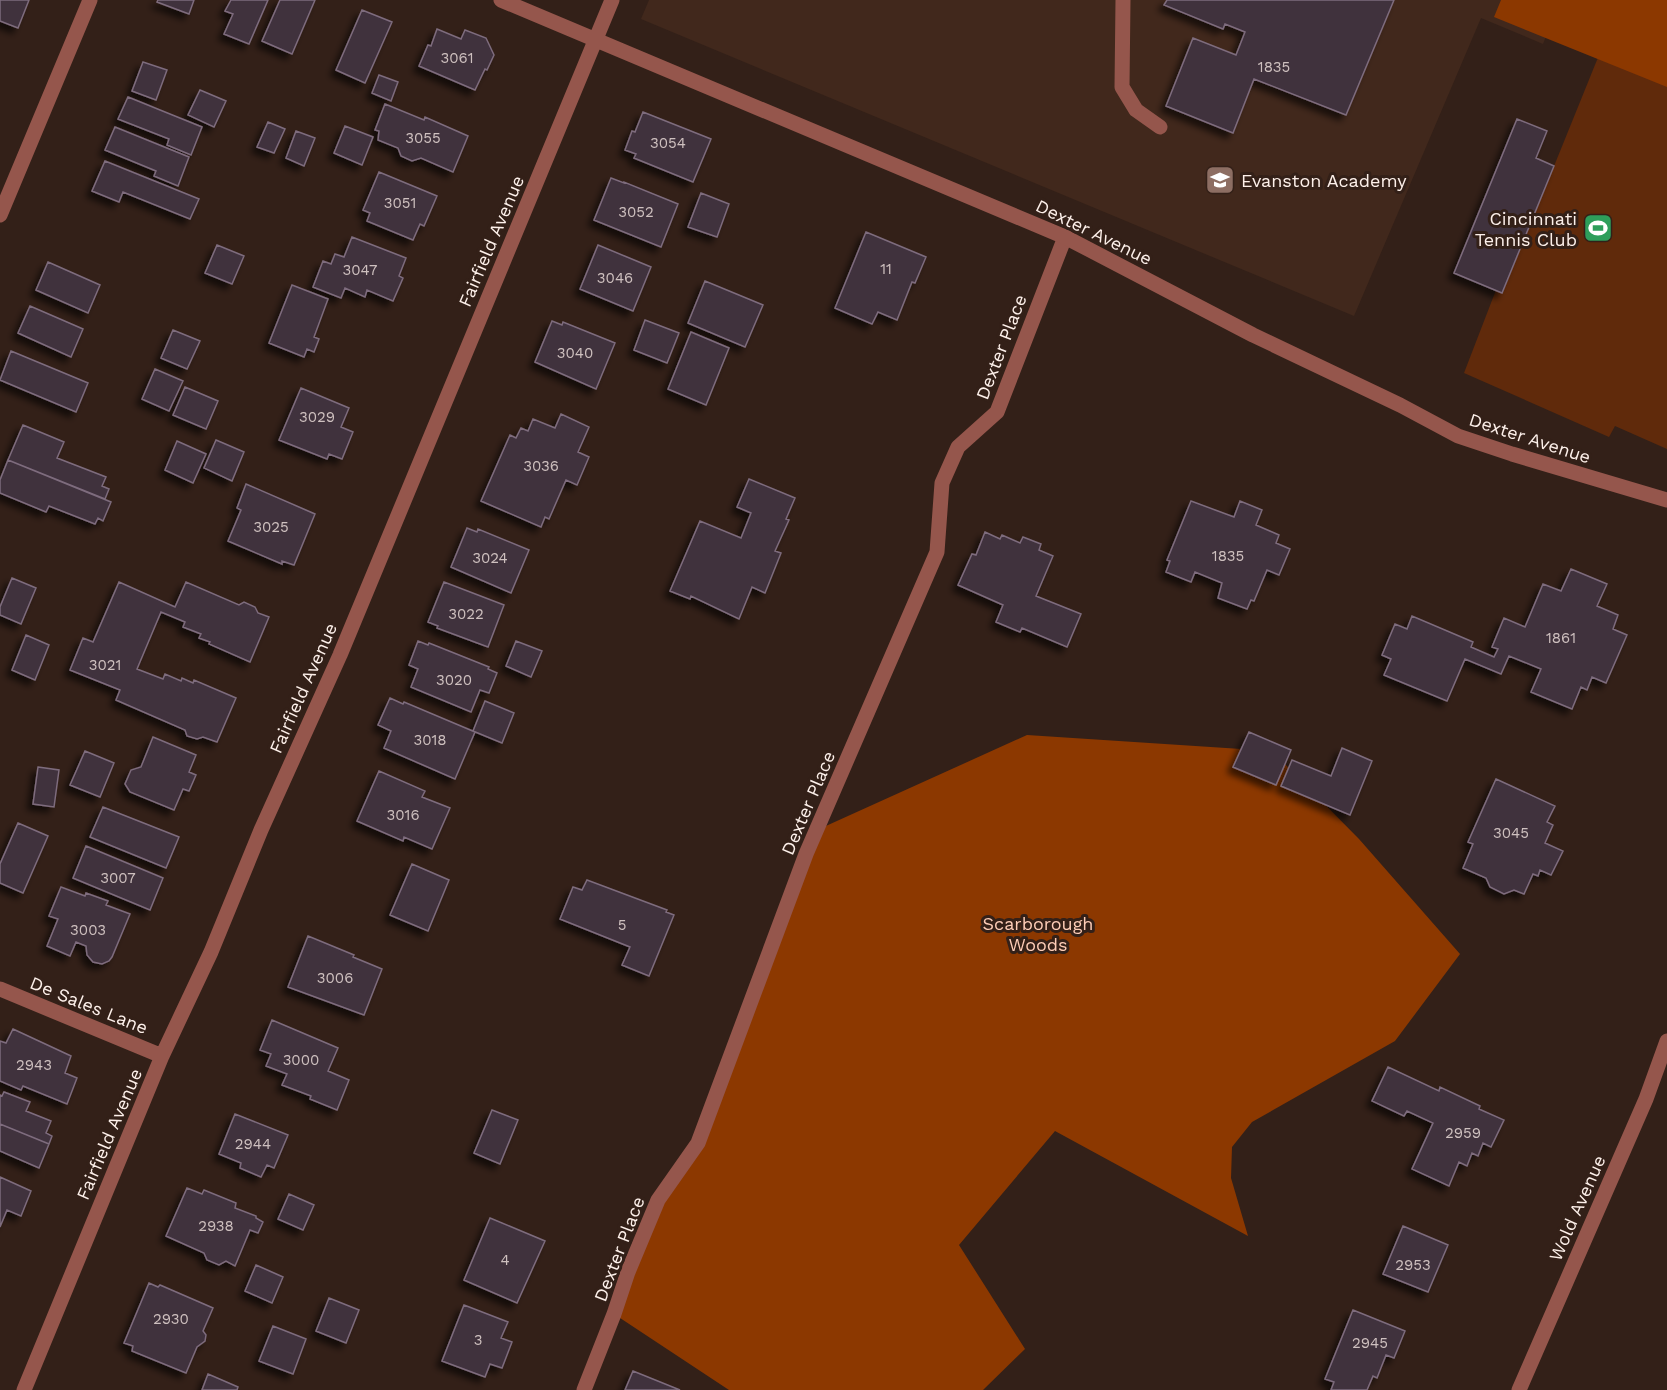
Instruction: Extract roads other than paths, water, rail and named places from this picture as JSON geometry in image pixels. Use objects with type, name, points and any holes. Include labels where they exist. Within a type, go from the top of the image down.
[{"type":"street","points":[[0,215],[90,0]]},
{"type":"street","name":"Dexter Avenue","points":[[501,0],[1065,237],[1253,335],[1400,405],[1458,436],[1667,500]]},
{"type":"street","name":"Fairfield Avenue","points":[[24,1390],[162,1056],[211,952],[261,830],[344,644],[612,0]]},
{"type":"street","points":[[1123,0],[1122,87],[1136,110],[1160,127]]},
{"type":"street","name":"Dexter Place","points":[[584,1390],[628,1272],[658,1200],[698,1143],[807,854],[937,552],[942,483],[958,447],[998,412],[1065,237]]},
{"type":"street","name":"De Sales Lane","points":[[0,989],[162,1056]]},
{"type":"street","name":"Wold Avenue","points":[[1519,1390],[1646,1099],[1667,1041]]},
{"type":"place","name":"Evanston Academy","points":[[1220,180]]},
{"type":"place","name":"Cincinnati Tennis Club","points":[[1598,228]]},
{"type":"park label","name":"Scarborough Woods","points":[[1038,933]]}]
